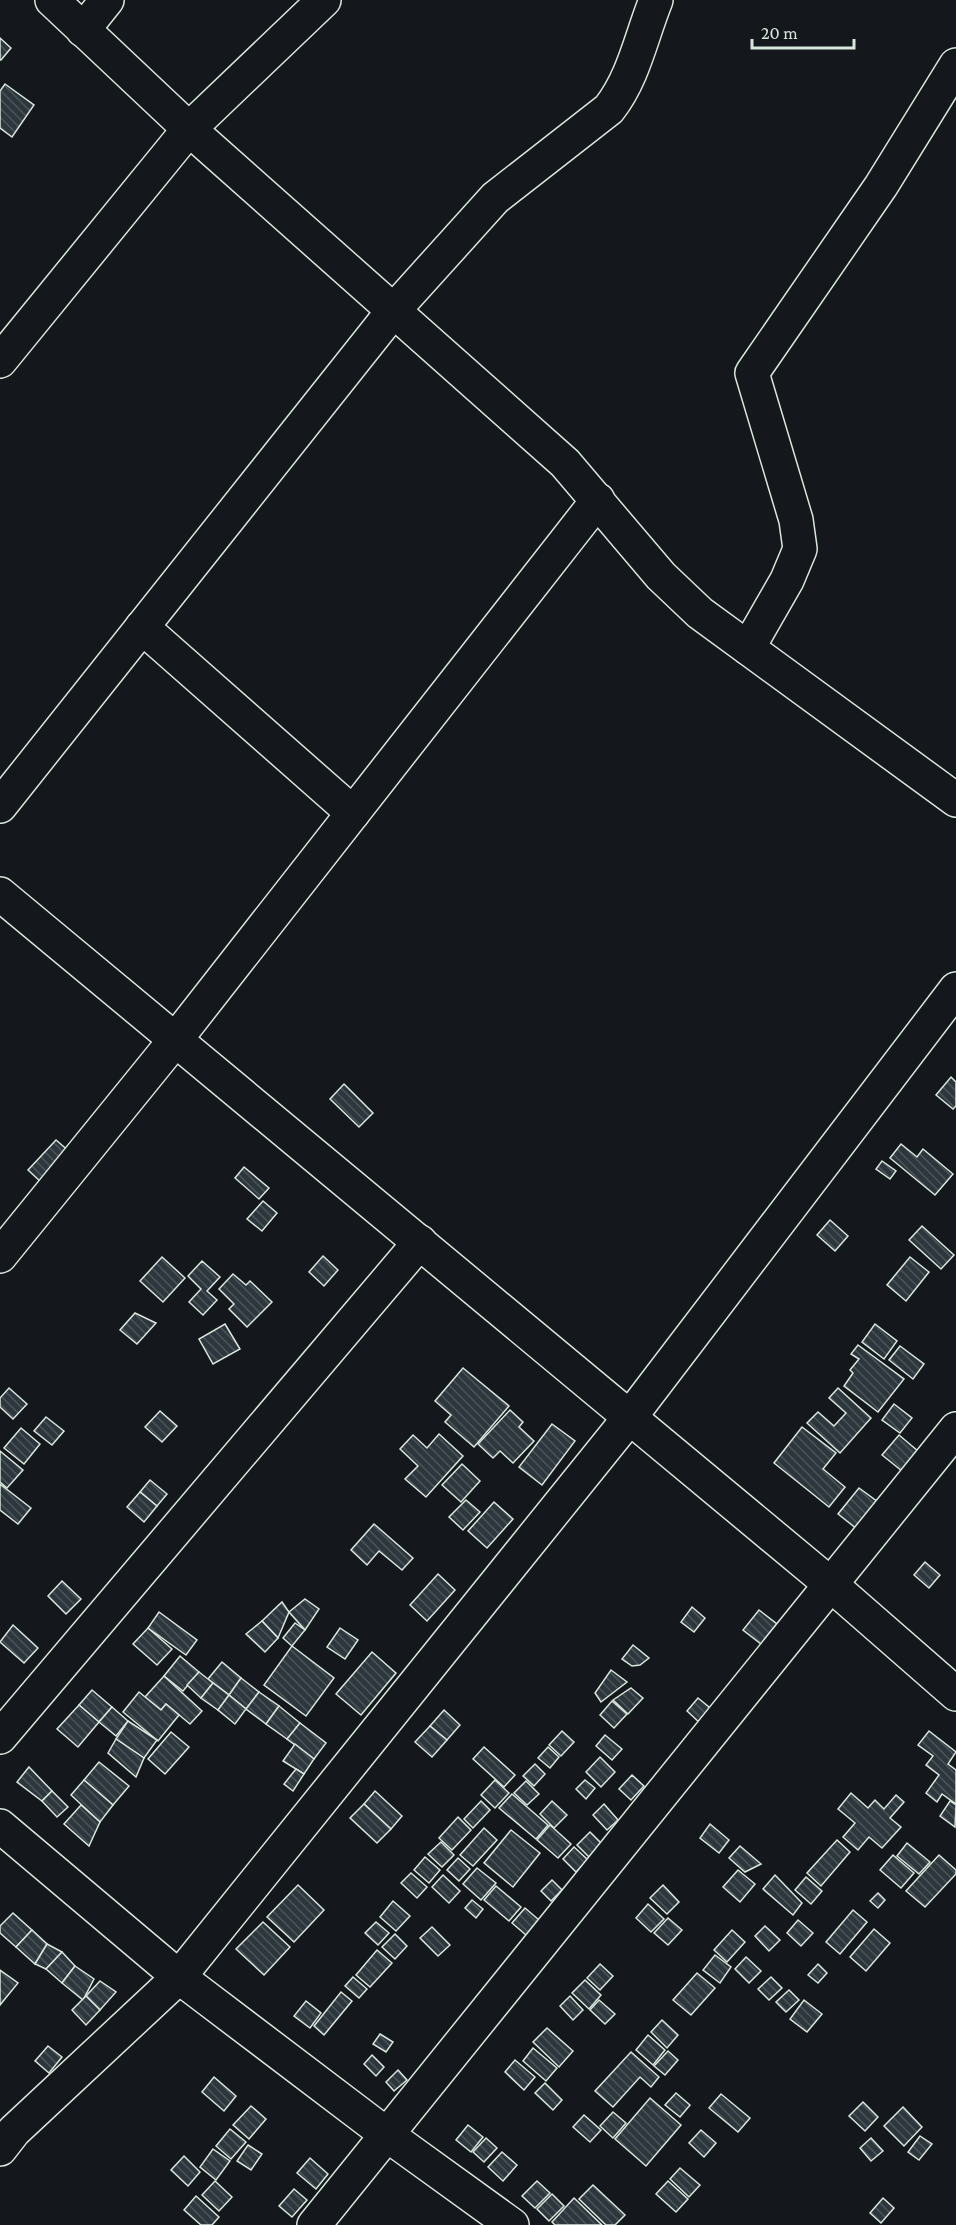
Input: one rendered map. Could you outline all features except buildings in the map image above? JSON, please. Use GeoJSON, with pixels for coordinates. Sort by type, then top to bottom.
{"type":"FeatureCollection","features":[{"type":"Feature","properties":{"kind":"street"},"geometry":{"type":"LineString","coordinates":[[52,0],[189,129],[565,463],[661,576],[700,613],[956,800]]}},
{"type":"Feature","properties":{"kind":"street"},"geometry":{"type":"LineString","coordinates":[[83,30],[107,0]]}},
{"type":"Feature","properties":{"kind":"street"},"geometry":{"type":"LineString","coordinates":[[0,361],[189,129],[324,0]]}},
{"type":"Feature","properties":{"kind":"street"},"geometry":{"type":"LineString","coordinates":[[0,806],[394,310],[495,198],[609,109],[621,93],[629,75],[656,0]]}},
{"type":"Feature","properties":{"kind":"street"},"geometry":{"type":"LineString","coordinates":[[748,648],[787,580],[800,549],[796,520],[752,373],[881,186],[956,65]]}},
{"type":"Feature","properties":{"kind":"street"},"geometry":{"type":"LineString","coordinates":[[0,1256],[176,1039],[598,500]]}},
{"type":"Feature","properties":{"kind":"street"},"geometry":{"type":"LineString","coordinates":[[142,627],[353,813]]}},
{"type":"Feature","properties":{"kind":"street"},"geometry":{"type":"LineString","coordinates":[[0,894],[829,1583],[956,1694]]}},
{"type":"Feature","properties":{"kind":"street"},"geometry":{"type":"LineString","coordinates":[[5,2133],[178,1977],[630,1417],[956,989]]}},
{"type":"Feature","properties":{"kind":"street"},"geometry":{"type":"LineString","coordinates":[[0,1737],[420,1242]]}},
{"type":"Feature","properties":{"kind":"street"},"geometry":{"type":"LineString","coordinates":[[314,2225],[829,1583],[956,1430]]}},
{"type":"Feature","properties":{"kind":"street"},"geometry":{"type":"LineString","coordinates":[[0,1826],[178,1977],[386,2134],[512,2225]]}}]}
